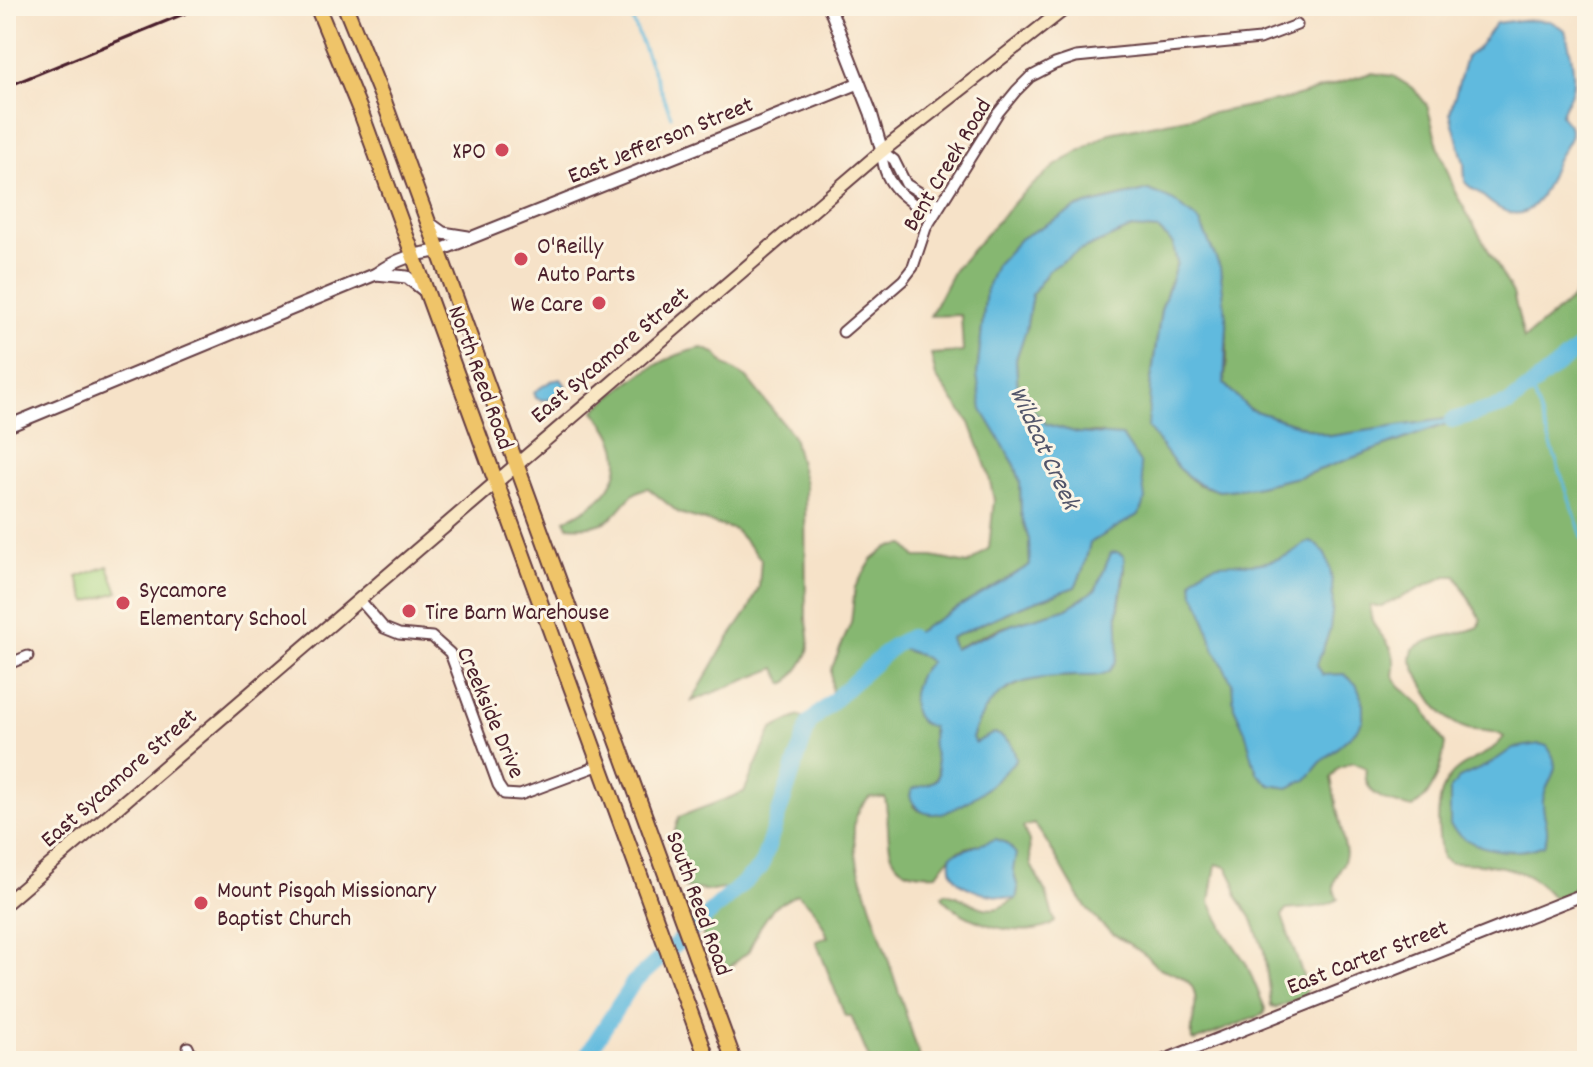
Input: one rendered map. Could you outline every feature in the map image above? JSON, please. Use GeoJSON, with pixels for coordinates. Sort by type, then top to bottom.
{"type":"FeatureCollection","features":[{"type":"Feature","properties":{"kind":"main road","name":"North Reed Road"},"geometry":{"type":"LineString","coordinates":[[317,6],[360,110],[600,765]]}},
{"type":"Feature","properties":{"kind":"main road","name":"North Reed Road"},"geometry":{"type":"LineString","coordinates":[[345,6],[385,104],[624,759]]}},
{"type":"Feature","properties":{"kind":"main road","name":"East Sycamore Street"},"geometry":{"type":"LineString","coordinates":[[6,903],[882,151],[1068,6]]}},
{"type":"Feature","properties":{"kind":"main road","name":"South Reed Road"},"geometry":{"type":"LineString","coordinates":[[624,759],[734,1061]]}},
{"type":"Feature","properties":{"kind":"main road","name":"South Reed Road"},"geometry":{"type":"LineString","coordinates":[[600,765],[708,1061]]}},
{"type":"Feature","properties":{"kind":"street"},"geometry":{"type":"LineString","coordinates":[[829,6],[859,83],[882,151],[884,168],[899,194],[933,217]]}},
{"type":"Feature","properties":{"kind":"street","name":"Bent Creek Road"},"geometry":{"type":"LineString","coordinates":[[843,332],[903,280],[913,267],[926,228],[940,205],[998,113],[1030,77],[1076,57],[1260,39],[1297,25]]}},
{"type":"Feature","properties":{"kind":"street","name":"East Jefferson Street"},"geometry":{"type":"LineString","coordinates":[[6,427],[376,274],[393,262],[413,254],[438,251],[859,83]]}},
{"type":"Feature","properties":{"kind":"street"},"geometry":{"type":"LineString","coordinates":[[882,151],[894,160],[906,184],[940,205]]}},
{"type":"Feature","properties":{"kind":"street"},"geometry":{"type":"LineString","coordinates":[[427,221],[450,236],[477,236]]}},
{"type":"Feature","properties":{"kind":"street"},"geometry":{"type":"LineString","coordinates":[[376,274],[407,277],[427,293]]}},
{"type":"Feature","properties":{"kind":"street","name":"Creekside Drive"},"geometry":{"type":"LineString","coordinates":[[359,599],[384,628],[399,634],[432,637],[450,653],[504,794],[520,795],[600,765]]}},
{"type":"Feature","properties":{"kind":"street"},"geometry":{"type":"LineString","coordinates":[[6,665],[28,656]]}},
{"type":"Feature","properties":{"kind":"street","name":"East Carter Street"},"geometry":{"type":"LineString","coordinates":[[1163,1061],[1587,893]]}},
{"type":"Feature","properties":{"kind":"street"},"geometry":{"type":"LineString","coordinates":[[188,1047],[194,1061]]}},
{"type":"Feature","properties":{"kind":"green space"},"geometry":{"type":"Polygon","coordinates":[[[1371,73],[1393,76],[1414,89],[1427,105],[1456,194],[1513,293],[1524,339],[1572,299],[1587,271],[1587,887],[1553,898],[1532,878],[1520,872],[1480,864],[1451,863],[1442,858],[1438,823],[1444,787],[1458,769],[1504,737],[1468,729],[1448,718],[1426,691],[1411,659],[1413,649],[1420,644],[1479,627],[1481,619],[1456,576],[1446,576],[1383,606],[1370,606],[1374,625],[1393,653],[1393,675],[1399,685],[1423,707],[1445,744],[1436,780],[1427,795],[1413,808],[1388,801],[1373,792],[1368,786],[1366,768],[1353,762],[1338,768],[1331,778],[1346,853],[1334,886],[1338,899],[1320,906],[1286,910],[1282,916],[1307,987],[1304,997],[1276,1008],[1271,1006],[1264,951],[1251,917],[1237,897],[1235,883],[1227,867],[1216,864],[1210,902],[1226,934],[1246,963],[1265,1008],[1264,1014],[1192,1040],[1195,998],[1191,985],[1180,976],[1158,967],[1092,915],[1034,824],[1023,827],[1029,842],[1031,865],[1046,893],[1055,922],[1043,928],[1012,930],[994,927],[962,914],[942,896],[952,894],[991,909],[1016,899],[1018,889],[1007,843],[989,842],[973,846],[955,853],[937,874],[918,874],[896,862],[889,841],[885,798],[870,797],[855,820],[858,866],[921,1061],[870,1061],[851,1016],[845,1016],[816,941],[828,937],[825,930],[812,908],[797,894],[773,908],[748,952],[728,968],[711,959],[703,936],[705,917],[739,886],[712,891],[685,888],[673,853],[673,837],[679,817],[744,792],[772,729],[799,716],[809,722],[832,702],[831,670],[851,623],[855,587],[872,560],[888,547],[905,545],[916,557],[968,564],[989,548],[994,500],[988,472],[970,423],[936,377],[931,354],[963,352],[961,315],[930,316],[954,270],[1020,196],[1055,166],[1109,133],[1291,98],[1371,73]],[[1149,190],[1078,207],[986,290],[977,375],[1020,481],[1021,513],[1029,540],[1030,565],[893,646],[931,662],[933,747],[938,759],[938,771],[934,781],[923,786],[913,806],[925,812],[939,813],[954,808],[983,790],[1016,759],[974,743],[972,738],[983,710],[993,698],[1031,678],[1074,676],[1115,662],[1125,570],[1111,554],[1096,589],[1065,609],[997,629],[953,649],[950,638],[1019,607],[1075,587],[1090,543],[1139,514],[1101,433],[1078,433],[1046,424],[1018,394],[1016,359],[1026,330],[1032,294],[1049,270],[1079,251],[1132,228],[1159,230],[1173,244],[1177,263],[1161,310],[1150,388],[1179,469],[1197,484],[1219,491],[1302,476],[1465,417],[1331,436],[1249,409],[1224,384],[1227,325],[1149,190]]]}},
{"type":"Feature","properties":{"kind":"green space"},"geometry":{"type":"Polygon","coordinates":[[[702,348],[715,353],[725,365],[747,378],[793,436],[805,485],[809,646],[805,660],[788,682],[783,684],[776,668],[692,701],[748,611],[759,587],[761,559],[735,530],[679,513],[648,488],[635,493],[613,517],[603,523],[568,526],[565,520],[598,499],[616,474],[618,460],[615,444],[594,411],[644,372],[672,357],[702,348]]]}},
{"type":"Feature","properties":{"kind":"green space"},"geometry":{"type":"Polygon","coordinates":[[[108,566],[118,592],[87,602],[77,577],[108,566]]]}},
{"type":"Feature","properties":{"kind":"water"},"geometry":{"type":"Polygon","coordinates":[[[1550,21],[1565,30],[1572,60],[1573,83],[1561,115],[1569,125],[1571,135],[1538,200],[1521,213],[1511,213],[1499,208],[1465,182],[1464,163],[1450,113],[1466,57],[1477,49],[1496,23],[1550,21]]]}},
{"type":"Feature","properties":{"kind":"water"},"geometry":{"type":"Polygon","coordinates":[[[1149,190],[1174,201],[1200,222],[1220,267],[1227,325],[1224,384],[1249,409],[1331,436],[1471,415],[1302,476],[1219,491],[1197,483],[1179,469],[1148,428],[1161,310],[1177,263],[1173,244],[1159,230],[1132,228],[1079,251],[1049,270],[1032,294],[1026,330],[1016,359],[1018,394],[1046,424],[1078,433],[1122,436],[1140,463],[1145,499],[1139,514],[1090,543],[1075,587],[1019,607],[950,638],[954,649],[1013,624],[1065,609],[1096,589],[1111,553],[1117,552],[1124,556],[1124,563],[1116,659],[1114,666],[1102,674],[1042,678],[1012,686],[1000,694],[980,719],[972,738],[975,743],[994,733],[999,735],[1009,742],[1016,759],[980,793],[947,812],[932,814],[919,809],[910,796],[912,789],[931,783],[938,776],[932,727],[922,723],[913,707],[918,677],[930,662],[920,655],[893,646],[1030,565],[1029,540],[1021,513],[1020,481],[1015,465],[982,410],[977,375],[986,290],[996,265],[1021,238],[1078,207],[1149,190]]]}},
{"type":"Feature","properties":{"kind":"water"},"geometry":{"type":"Polygon","coordinates":[[[561,379],[566,386],[557,396],[545,400],[536,398],[534,392],[551,381],[561,379]]]}},
{"type":"Feature","properties":{"kind":"water"},"geometry":{"type":"Polygon","coordinates":[[[1310,542],[1325,555],[1333,593],[1330,628],[1317,665],[1323,675],[1344,674],[1356,684],[1363,701],[1363,720],[1355,732],[1306,780],[1288,788],[1270,785],[1258,774],[1234,707],[1232,683],[1213,646],[1201,606],[1193,592],[1192,581],[1211,566],[1269,561],[1288,555],[1310,542]]]}},
{"type":"Feature","properties":{"kind":"water"},"geometry":{"type":"Polygon","coordinates":[[[1540,744],[1547,746],[1555,763],[1543,801],[1547,828],[1544,845],[1507,851],[1480,846],[1458,834],[1450,825],[1450,789],[1459,778],[1490,764],[1513,748],[1540,744]]]}},
{"type":"Feature","properties":{"kind":"water"},"geometry":{"type":"Polygon","coordinates":[[[996,839],[1007,843],[1016,854],[1013,869],[1018,889],[1016,899],[970,889],[952,872],[952,854],[996,839]]]}},
{"type":"Feature","properties":{"kind":"waterway"},"geometry":{"type":"LineString","coordinates":[[627,6],[671,116]]}},
{"type":"Feature","properties":{"kind":"waterway","name":"Wildcat Creek"},"geometry":{"type":"LineString","coordinates":[[1452,420],[1509,404],[1587,342]]}},
{"type":"Feature","properties":{"kind":"waterway"},"geometry":{"type":"LineString","coordinates":[[1531,386],[1587,551]]}},
{"type":"Feature","properties":{"kind":"waterway","name":"Wildcat Creek"},"geometry":{"type":"LineString","coordinates":[[583,1061],[633,983],[761,867],[809,723],[893,646],[910,637]]}},
{"type":"Feature","properties":{"kind":"railway"},"geometry":{"type":"LineString","coordinates":[[6,87],[203,6]]}},
{"type":"Feature","properties":{"kind":"place","name":"XPO"},"geometry":{"type":"Point","coordinates":[502,150]}},
{"type":"Feature","properties":{"kind":"place","name":"O'Reilly Auto Parts"},"geometry":{"type":"Point","coordinates":[521,259]}},
{"type":"Feature","properties":{"kind":"place","name":"We Care"},"geometry":{"type":"Point","coordinates":[599,303]}},
{"type":"Feature","properties":{"kind":"place","name":"Sycamore Elementary School"},"geometry":{"type":"Point","coordinates":[123,603]}},
{"type":"Feature","properties":{"kind":"place","name":"Tire Barn Warehouse"},"geometry":{"type":"Point","coordinates":[409,611]}},
{"type":"Feature","properties":{"kind":"place","name":"Mount Pisgah Missionary Baptist Church"},"geometry":{"type":"Point","coordinates":[201,903]}}]}
